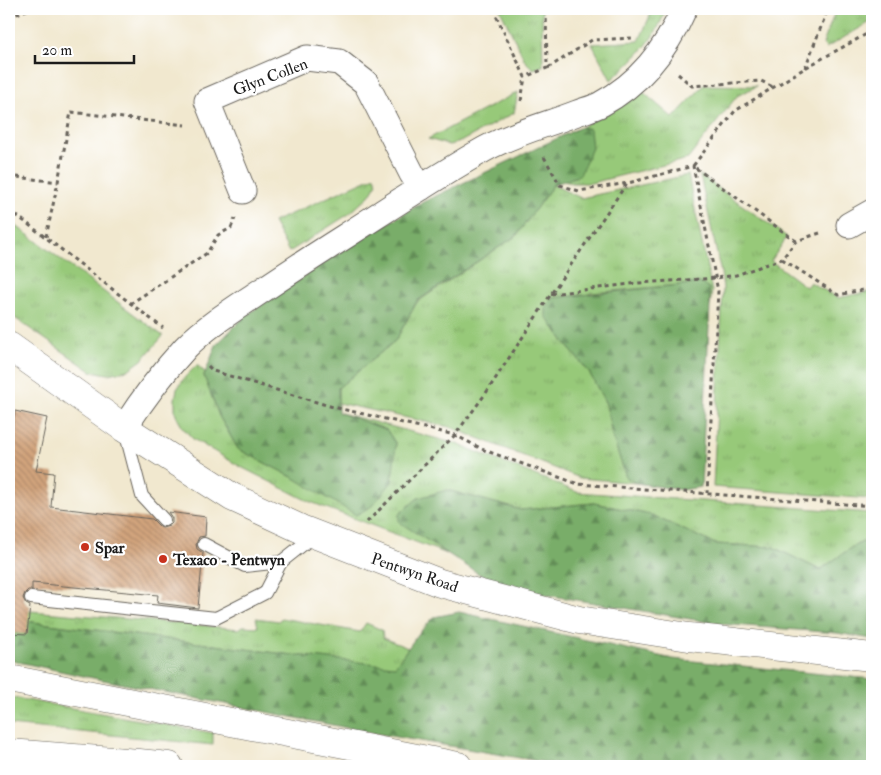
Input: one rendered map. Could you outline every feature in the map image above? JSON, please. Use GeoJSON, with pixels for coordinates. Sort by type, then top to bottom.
{"type":"FeatureCollection","features":[{"type":"Feature","properties":{"kind":"main road","name":"Pentwyn Road"},"geometry":{"type":"LineString","coordinates":[[9,346],[124,428],[232,497],[315,535],[440,583],[579,620],[690,637],[872,658]]}},
{"type":"Feature","properties":{"kind":"main road"},"geometry":{"type":"LineString","coordinates":[[9,679],[458,766]]}},
{"type":"Feature","properties":{"kind":"main road"},"geometry":{"type":"LineString","coordinates":[[9,753],[169,766]]}},
{"type":"Feature","properties":{"kind":"street"},"geometry":{"type":"LineString","coordinates":[[124,428],[163,374],[187,347],[238,306],[485,149],[528,130],[600,104],[619,93],[642,74],[656,58],[677,25],[684,9]]}},
{"type":"Feature","properties":{"kind":"street","name":"Glyn Collen"},"geometry":{"type":"LineString","coordinates":[[243,191],[207,101],[307,58],[339,62],[366,83],[421,188]]}},
{"type":"Feature","properties":{"kind":"street"},"geometry":{"type":"LineString","coordinates":[[849,225],[872,212]]}},
{"type":"Feature","properties":{"kind":"lane"},"geometry":{"type":"LineString","coordinates":[[124,428],[142,496],[164,520]]}},
{"type":"Feature","properties":{"kind":"lane"},"geometry":{"type":"LineString","coordinates":[[31,598],[216,618],[265,593],[280,562],[315,535]]}},
{"type":"Feature","properties":{"kind":"lane"},"geometry":{"type":"LineString","coordinates":[[204,544],[244,566],[280,562]]}},
{"type":"Feature","properties":{"kind":"path"},"geometry":{"type":"LineString","coordinates":[[9,17],[28,9]]}},
{"type":"Feature","properties":{"kind":"path"},"geometry":{"type":"LineString","coordinates":[[493,9],[525,77],[547,68],[592,40],[636,38]]}},
{"type":"Feature","properties":{"kind":"path"},"geometry":{"type":"LineString","coordinates":[[546,9],[547,68]]}},
{"type":"Feature","properties":{"kind":"path"},"geometry":{"type":"LineString","coordinates":[[805,68],[828,9]]}},
{"type":"Feature","properties":{"kind":"path"},"geometry":{"type":"LineString","coordinates":[[528,130],[560,185],[579,191],[628,183],[693,166],[735,111],[805,68],[872,31]]}},
{"type":"Feature","properties":{"kind":"path"},"geometry":{"type":"LineString","coordinates":[[656,58],[692,86],[760,81],[774,87]]}},
{"type":"Feature","properties":{"kind":"path"},"geometry":{"type":"LineString","coordinates":[[46,237],[71,112],[218,129]]}},
{"type":"Feature","properties":{"kind":"path"},"geometry":{"type":"LineString","coordinates":[[551,294],[639,283],[736,275],[782,259],[796,241],[693,166]]}},
{"type":"Feature","properties":{"kind":"path"},"geometry":{"type":"LineString","coordinates":[[693,166],[718,291],[707,493]]}},
{"type":"Feature","properties":{"kind":"path"},"geometry":{"type":"LineString","coordinates":[[9,176],[58,182]]}},
{"type":"Feature","properties":{"kind":"path"},"geometry":{"type":"LineString","coordinates":[[361,528],[456,435],[628,183]]}},
{"type":"Feature","properties":{"kind":"path"},"geometry":{"type":"LineString","coordinates":[[10,212],[46,237],[187,347]]}},
{"type":"Feature","properties":{"kind":"path"},"geometry":{"type":"LineString","coordinates":[[130,304],[207,253],[218,235],[231,228]]}},
{"type":"Feature","properties":{"kind":"path"},"geometry":{"type":"LineString","coordinates":[[782,259],[838,295],[872,288]]}},
{"type":"Feature","properties":{"kind":"path"},"geometry":{"type":"LineString","coordinates":[[213,371],[333,407],[456,435],[484,450],[578,484],[872,506]]}},
{"type":"Feature","properties":{"kind":"green space"},"geometry":{"type":"Polygon","coordinates":[[[500,9],[542,9],[543,66],[533,69],[525,61],[500,9]]]}},
{"type":"Feature","properties":{"kind":"green space"},"geometry":{"type":"Polygon","coordinates":[[[653,9],[666,9],[662,20],[644,48],[611,80],[592,44],[639,41],[653,9]]]}},
{"type":"Feature","properties":{"kind":"green space"},"geometry":{"type":"Polygon","coordinates":[[[836,9],[872,9],[872,21],[826,48],[823,44],[836,9]]]}},
{"type":"Feature","properties":{"kind":"green space"},"geometry":{"type":"Polygon","coordinates":[[[704,85],[757,86],[737,96],[688,159],[591,183],[563,181],[580,175],[590,129],[581,127],[629,102],[643,92],[673,118],[704,85]]]}},
{"type":"Feature","properties":{"kind":"green space"},"geometry":{"type":"Polygon","coordinates":[[[518,92],[514,113],[460,142],[449,145],[428,139],[518,92]]]}},
{"type":"Feature","properties":{"kind":"green space"},"geometry":{"type":"Polygon","coordinates":[[[581,127],[590,129],[592,148],[580,175],[553,185],[516,236],[417,301],[396,340],[338,388],[338,412],[387,430],[396,444],[392,482],[372,506],[356,515],[294,478],[238,449],[219,416],[204,376],[216,345],[245,316],[343,250],[423,202],[581,127]]]}},
{"type":"Feature","properties":{"kind":"green space"},"geometry":{"type":"Polygon","coordinates":[[[688,175],[712,291],[710,306],[709,288],[700,283],[591,293],[546,316],[567,346],[589,372],[606,404],[612,435],[626,476],[636,483],[580,478],[450,427],[338,403],[338,388],[396,340],[417,302],[516,236],[553,185],[581,198],[688,175]]]}},
{"type":"Feature","properties":{"kind":"green space"},"geometry":{"type":"Polygon","coordinates":[[[700,175],[787,237],[771,261],[806,287],[810,282],[838,298],[872,291],[872,499],[713,487],[723,288],[700,175]]]}},
{"type":"Feature","properties":{"kind":"green space"},"geometry":{"type":"Polygon","coordinates":[[[375,176],[377,183],[369,196],[349,214],[289,252],[273,222],[375,176]]]}},
{"type":"Feature","properties":{"kind":"green space"},"geometry":{"type":"Polygon","coordinates":[[[10,222],[163,336],[142,360],[128,370],[108,374],[91,371],[9,314],[10,222]]]}},
{"type":"Feature","properties":{"kind":"green space"},"geometry":{"type":"Polygon","coordinates":[[[700,283],[709,288],[710,306],[701,487],[682,490],[636,483],[626,477],[612,435],[606,404],[589,372],[567,346],[546,316],[546,308],[552,298],[700,283]]]}},
{"type":"Feature","properties":{"kind":"green space"},"geometry":{"type":"Polygon","coordinates":[[[197,365],[205,372],[204,376],[219,416],[238,449],[294,478],[387,430],[337,412],[457,444],[577,492],[872,513],[872,538],[852,547],[820,570],[773,547],[715,544],[651,515],[594,503],[521,510],[447,490],[433,545],[447,554],[308,501],[241,467],[193,439],[182,427],[175,412],[175,399],[177,389],[185,377],[197,365]]]}},
{"type":"Feature","properties":{"kind":"green space"},"geometry":{"type":"Polygon","coordinates":[[[447,490],[521,510],[594,503],[651,515],[715,544],[773,547],[820,570],[852,547],[872,538],[872,639],[837,633],[720,624],[499,587],[399,522],[399,514],[418,498],[447,490]]]}},
{"type":"Feature","properties":{"kind":"green space"},"geometry":{"type":"Polygon","coordinates":[[[9,608],[239,629],[243,626],[258,627],[256,618],[279,621],[281,618],[360,632],[366,623],[382,630],[383,638],[408,648],[395,667],[9,619],[9,608]]]}},
{"type":"Feature","properties":{"kind":"green space"},"geometry":{"type":"Polygon","coordinates":[[[459,612],[673,659],[872,679],[872,766],[567,766],[373,733],[9,660],[9,619],[395,666],[419,633],[434,617],[459,612]]]}},
{"type":"Feature","properties":{"kind":"green space"},"geometry":{"type":"Polygon","coordinates":[[[9,697],[213,733],[213,745],[9,725],[9,697]]]}},
{"type":"Feature","properties":{"kind":"building"},"geometry":{"type":"Polygon","coordinates":[[[15,411],[47,418],[36,471],[54,473],[51,507],[152,519],[162,528],[172,523],[172,518],[168,512],[206,517],[205,536],[199,537],[196,544],[197,549],[203,553],[198,608],[157,603],[158,595],[32,583],[32,590],[28,590],[23,598],[26,604],[30,606],[27,634],[9,633],[9,445],[15,411]]]}},
{"type":"Feature","properties":{"kind":"place","name":"Spar"},"geometry":{"type":"Point","coordinates":[85,547]}},
{"type":"Feature","properties":{"kind":"place","name":"Texaco - Pentwyn"},"geometry":{"type":"Point","coordinates":[163,559]}}]}
